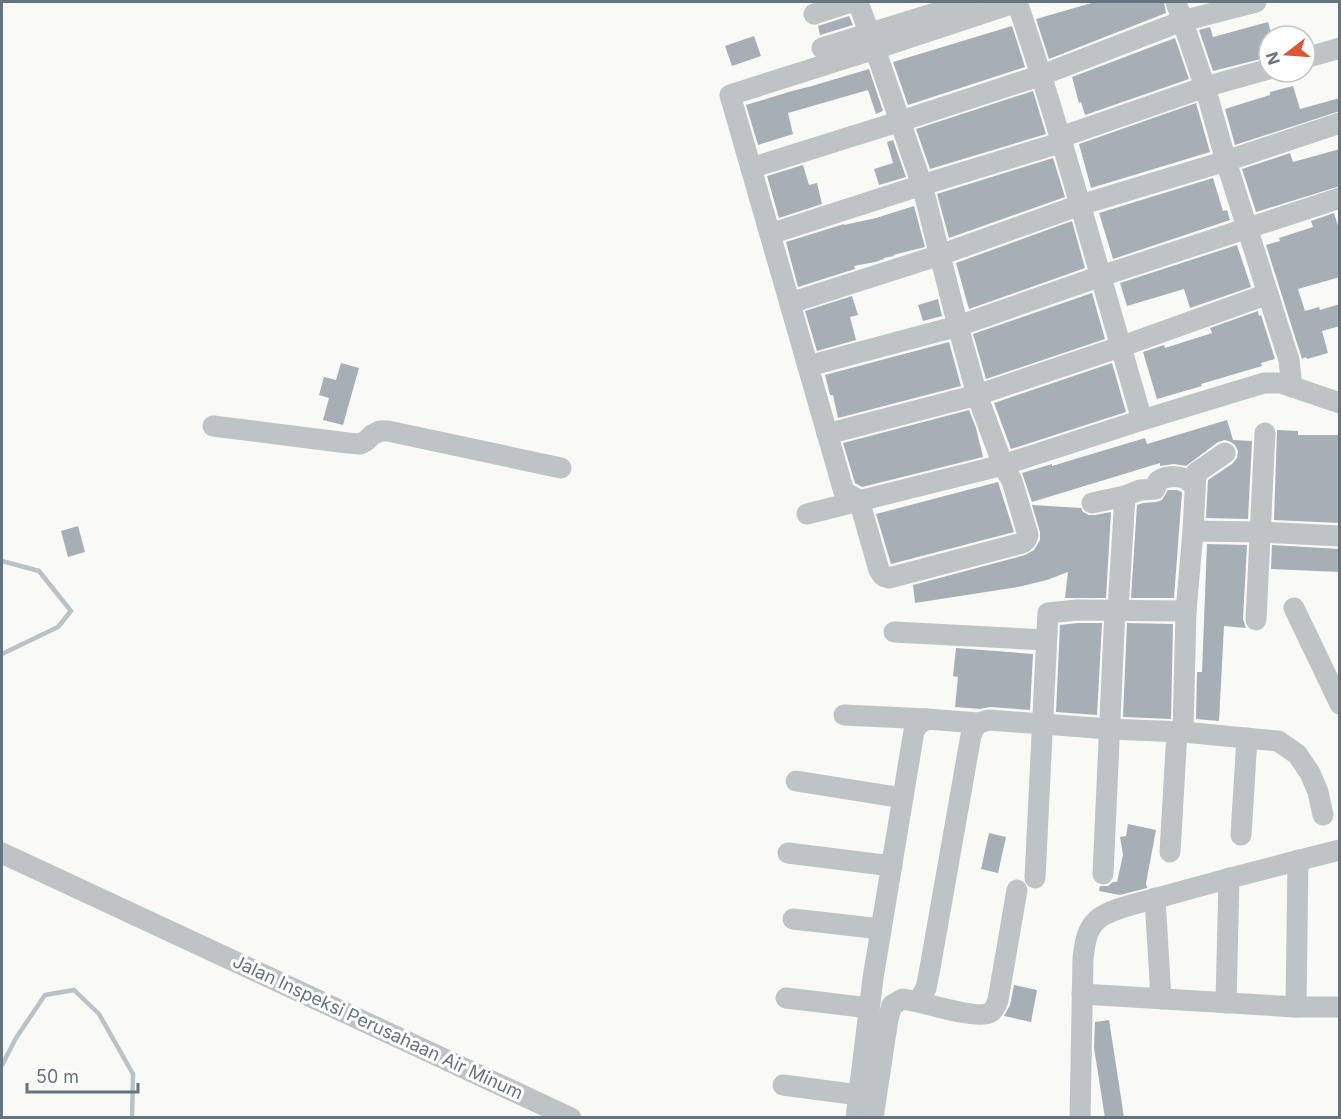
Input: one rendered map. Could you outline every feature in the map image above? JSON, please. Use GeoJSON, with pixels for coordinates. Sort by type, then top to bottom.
{"type":"FeatureCollection","features":[{"type":"Feature","properties":{"kind":"street"},"geometry":{"type":"LineString","coordinates":[[814,14],[851,2]]}},
{"type":"Feature","properties":{"kind":"street"},"geometry":{"type":"LineString","coordinates":[[858,2],[872,41],[901,122],[922,185],[977,395],[1003,465],[1012,481],[1028,535],[1022,543],[889,578],[883,576],[879,570],[859,500],[844,492],[730,95],[872,41],[971,2]]}},
{"type":"Feature","properties":{"kind":"street"},"geometry":{"type":"LineString","coordinates":[[822,48],[872,41],[1017,2],[1062,140],[1142,420]]}},
{"type":"Feature","properties":{"kind":"street"},"geometry":{"type":"LineString","coordinates":[[751,168],[901,122],[1042,75],[1179,11],[1256,2]]}},
{"type":"Feature","properties":{"kind":"street"},"geometry":{"type":"LineString","coordinates":[[1179,11],[1205,87],[1289,360],[1292,387]]}},
{"type":"Feature","properties":{"kind":"street"},"geometry":{"type":"LineString","coordinates":[[1317,55],[1340,48]]}},
{"type":"Feature","properties":{"kind":"street"},"geometry":{"type":"LineString","coordinates":[[770,234],[1062,140],[1205,87],[1257,72]]}},
{"type":"Feature","properties":{"kind":"street"},"geometry":{"type":"LineString","coordinates":[[790,303],[940,255],[1080,205],[1226,161],[1340,123]]}},
{"type":"Feature","properties":{"kind":"street"},"geometry":{"type":"LineString","coordinates":[[808,366],[958,326],[1101,276],[1340,198]]}},
{"type":"Feature","properties":{"kind":"street"},"geometry":{"type":"LineString","coordinates":[[827,434],[977,395],[1268,294]]}},
{"type":"Feature","properties":{"kind":"street"},"geometry":{"type":"LineString","coordinates":[[807,514],[1003,465],[1263,383],[1281,383],[1340,404]]}},
{"type":"Feature","properties":{"kind":"street"},"geometry":{"type":"LineString","coordinates":[[213,426],[360,444],[380,431],[388,431],[561,468]]}},
{"type":"Feature","properties":{"kind":"street"},"geometry":{"type":"LineString","coordinates":[[1256,620],[1265,433]]}},
{"type":"Feature","properties":{"kind":"street"},"geometry":{"type":"LineString","coordinates":[[1092,503],[1125,496],[1140,490],[1155,489],[1158,481],[1164,477],[1187,479],[1190,482],[1196,473],[1225,453]]}},
{"type":"Feature","properties":{"kind":"street"},"geometry":{"type":"LineString","coordinates":[[1170,852],[1196,473]]}},
{"type":"Feature","properties":{"kind":"street"},"geometry":{"type":"LineString","coordinates":[[1103,874],[1109,729],[1125,496]]}},
{"type":"Feature","properties":{"kind":"street"},"geometry":{"type":"LineString","coordinates":[[1193,531],[1340,536]]}},
{"type":"Feature","properties":{"kind":"street"},"geometry":{"type":"LineString","coordinates":[[1294,608],[1340,704]]}},
{"type":"Feature","properties":{"kind":"street"},"geometry":{"type":"LineString","coordinates":[[1035,878],[1048,613],[1067,610],[1116,609],[1186,611]]}},
{"type":"Feature","properties":{"kind":"street"},"geometry":{"type":"LineString","coordinates":[[894,632],[1046,640]]}},
{"type":"Feature","properties":{"kind":"street"},"geometry":{"type":"LineString","coordinates":[[844,715],[978,723],[989,720],[1180,732],[1278,741],[1297,754],[1310,773],[1318,792],[1323,815]]}},
{"type":"Feature","properties":{"kind":"street"},"geometry":{"type":"LineString","coordinates":[[856,1118],[869,1008],[914,731],[927,719]]}},
{"type":"Feature","properties":{"kind":"street"},"geometry":{"type":"LineString","coordinates":[[918,1002],[926,988],[971,735],[978,723]]}},
{"type":"Feature","properties":{"kind":"street"},"geometry":{"type":"LineString","coordinates":[[1241,835],[1248,738]]}},
{"type":"Feature","properties":{"kind":"street"},"geometry":{"type":"LineString","coordinates":[[796,781],[903,798]]}},
{"type":"Feature","properties":{"kind":"street"},"geometry":{"type":"LineString","coordinates":[[1080,1118],[1083,958],[1086,936],[1096,920],[1110,912],[1155,898],[1340,850]]}},
{"type":"Feature","properties":{"kind":"street","name":"Jalan Inspeksi Perusahaan Air Minum"},"geometry":{"type":"LineString","coordinates":[[2,853],[571,1118]]}},
{"type":"Feature","properties":{"kind":"street"},"geometry":{"type":"LineString","coordinates":[[788,853],[891,866]]}},
{"type":"Feature","properties":{"kind":"street"},"geometry":{"type":"LineString","coordinates":[[1296,1007],[1298,860]]}},
{"type":"Feature","properties":{"kind":"street"},"geometry":{"type":"LineString","coordinates":[[1226,1003],[1229,878]]}},
{"type":"Feature","properties":{"kind":"street"},"geometry":{"type":"LineString","coordinates":[[873,1118],[892,1005],[903,999],[978,1015],[990,1013],[995,1008],[1017,890]]}},
{"type":"Feature","properties":{"kind":"street"},"geometry":{"type":"LineString","coordinates":[[1155,898],[1161,999]]}},
{"type":"Feature","properties":{"kind":"street"},"geometry":{"type":"LineString","coordinates":[[793,919],[881,929]]}},
{"type":"Feature","properties":{"kind":"street"},"geometry":{"type":"LineString","coordinates":[[1082,994],[1296,1007],[1340,1007]]}},
{"type":"Feature","properties":{"kind":"street"},"geometry":{"type":"LineString","coordinates":[[786,998],[869,1008]]}},
{"type":"Feature","properties":{"kind":"street"},"geometry":{"type":"LineString","coordinates":[[783,1085],[859,1095]]}},
{"type":"Feature","properties":{"kind":"building"},"geometry":{"type":"Polygon","coordinates":[[[1095,2],[1164,2],[1166,13],[1049,59],[1036,19],[1095,2]]]}},
{"type":"Feature","properties":{"kind":"building"},"geometry":{"type":"Polygon","coordinates":[[[849,16],[853,25],[820,35],[818,26],[849,16]]]}},
{"type":"Feature","properties":{"kind":"building"},"geometry":{"type":"Polygon","coordinates":[[[1257,25],[1257,60],[1213,71],[1199,30],[1210,27],[1213,37],[1257,25]]]}},
{"type":"Feature","properties":{"kind":"building"},"geometry":{"type":"Polygon","coordinates":[[[1012,26],[1025,67],[908,105],[893,62],[1012,26]]]}},
{"type":"Feature","properties":{"kind":"building"},"geometry":{"type":"Polygon","coordinates":[[[754,36],[761,56],[732,66],[725,46],[754,36]]]}},
{"type":"Feature","properties":{"kind":"building"},"geometry":{"type":"Polygon","coordinates":[[[1175,38],[1189,79],[1085,115],[1072,77],[1175,38]]]}},
{"type":"Feature","properties":{"kind":"building"},"geometry":{"type":"Polygon","coordinates":[[[869,69],[883,111],[876,114],[868,90],[788,113],[793,134],[758,145],[746,105],[869,69]]]}},
{"type":"Feature","properties":{"kind":"building"},"geometry":{"type":"Polygon","coordinates":[[[1293,86],[1300,109],[1340,98],[1340,111],[1235,145],[1225,109],[1293,86]]]}},
{"type":"Feature","properties":{"kind":"building"},"geometry":{"type":"Polygon","coordinates":[[[1033,91],[1046,134],[930,169],[916,129],[1033,91]]]}},
{"type":"Feature","properties":{"kind":"building"},"geometry":{"type":"Polygon","coordinates":[[[1196,103],[1210,152],[1091,188],[1079,144],[1196,103]]]}},
{"type":"Feature","properties":{"kind":"building"},"geometry":{"type":"Polygon","coordinates":[[[893,140],[906,177],[879,185],[874,169],[893,163],[887,142],[893,140]]]}},
{"type":"Feature","properties":{"kind":"building"},"geometry":{"type":"Polygon","coordinates":[[[1340,149],[1340,186],[1256,212],[1242,169],[1290,153],[1293,162],[1340,149]]]}},
{"type":"Feature","properties":{"kind":"building"},"geometry":{"type":"Polygon","coordinates":[[[1053,158],[1065,197],[949,238],[937,194],[1053,158]]]}},
{"type":"Feature","properties":{"kind":"building"},"geometry":{"type":"Polygon","coordinates":[[[803,165],[809,185],[817,183],[822,204],[779,218],[767,176],[803,165]]]}},
{"type":"Feature","properties":{"kind":"building"},"geometry":{"type":"Polygon","coordinates":[[[1213,178],[1223,211],[1227,210],[1230,220],[1113,259],[1099,213],[1213,178]]]}},
{"type":"Feature","properties":{"kind":"building"},"geometry":{"type":"Polygon","coordinates":[[[914,206],[925,247],[854,266],[855,269],[798,287],[786,242],[914,206]]]}},
{"type":"Feature","properties":{"kind":"building"},"geometry":{"type":"Polygon","coordinates":[[[1334,213],[1340,232],[1340,277],[1298,289],[1305,311],[1319,307],[1320,310],[1340,304],[1340,326],[1322,331],[1328,353],[1302,359],[1266,245],[1280,241],[1279,238],[1313,227],[1311,221],[1334,213]]]}},
{"type":"Feature","properties":{"kind":"building"},"geometry":{"type":"Polygon","coordinates":[[[1072,221],[1085,268],[969,309],[956,263],[1072,221]]]}},
{"type":"Feature","properties":{"kind":"building"},"geometry":{"type":"Polygon","coordinates":[[[1237,245],[1251,287],[1190,308],[1184,289],[1127,306],[1120,283],[1237,245]]]}},
{"type":"Feature","properties":{"kind":"building"},"geometry":{"type":"Polygon","coordinates":[[[1092,293],[1105,339],[986,379],[973,334],[1092,293]]]}},
{"type":"Feature","properties":{"kind":"building"},"geometry":{"type":"Polygon","coordinates":[[[852,296],[858,315],[850,317],[856,340],[817,351],[805,311],[852,296]]]}},
{"type":"Feature","properties":{"kind":"building"},"geometry":{"type":"Polygon","coordinates":[[[938,299],[942,316],[923,321],[918,305],[938,299]]]}},
{"type":"Feature","properties":{"kind":"building"},"geometry":{"type":"Polygon","coordinates":[[[1258,311],[1275,359],[1261,363],[1262,366],[1157,399],[1143,352],[1164,345],[1165,348],[1212,333],[1210,328],[1258,311]]]}},
{"type":"Feature","properties":{"kind":"building"},"geometry":{"type":"Polygon","coordinates":[[[949,342],[961,386],[838,418],[833,395],[830,395],[825,375],[949,342]]]}},
{"type":"Feature","properties":{"kind":"building"},"geometry":{"type":"Polygon","coordinates":[[[341,363],[359,368],[343,425],[323,420],[329,398],[319,395],[324,377],[336,380],[341,363]]]}},
{"type":"Feature","properties":{"kind":"building"},"geometry":{"type":"Polygon","coordinates":[[[1112,363],[1126,412],[1011,449],[994,403],[1112,363]]]}},
{"type":"Feature","properties":{"kind":"building"},"geometry":{"type":"Polygon","coordinates":[[[969,410],[983,457],[862,487],[855,483],[843,443],[969,410]]]}},
{"type":"Feature","properties":{"kind":"building"},"geometry":{"type":"Polygon","coordinates":[[[1227,420],[1233,440],[1252,441],[1248,519],[1206,518],[1208,480],[1237,458],[1238,451],[1235,445],[1225,440],[1218,442],[1186,466],[1174,464],[1160,466],[1160,463],[1032,502],[1022,473],[1145,438],[1147,444],[1227,420]]]}},
{"type":"Feature","properties":{"kind":"building"},"geometry":{"type":"Polygon","coordinates":[[[1277,430],[1298,431],[1298,435],[1340,435],[1340,523],[1274,520],[1277,430]]]}},
{"type":"Feature","properties":{"kind":"building"},"geometry":{"type":"Polygon","coordinates":[[[998,482],[1014,532],[891,564],[876,514],[998,482]]]}},
{"type":"Feature","properties":{"kind":"building"},"geometry":{"type":"Polygon","coordinates":[[[1168,490],[1182,492],[1174,598],[1131,598],[1137,505],[1162,500],[1168,490]]]}},
{"type":"Feature","properties":{"kind":"building"},"geometry":{"type":"Polygon","coordinates":[[[1032,505],[1081,508],[1089,515],[1111,512],[1106,598],[1065,598],[1068,572],[1018,587],[915,603],[913,585],[1025,555],[1034,550],[1040,540],[1040,532],[1032,505]]]}},
{"type":"Feature","properties":{"kind":"building"},"geometry":{"type":"Polygon","coordinates":[[[78,526],[85,552],[68,557],[61,531],[78,526]]]}},
{"type":"Feature","properties":{"kind":"building"},"geometry":{"type":"Polygon","coordinates":[[[1207,544],[1247,545],[1243,619],[1246,628],[1224,626],[1219,721],[1196,719],[1197,672],[1202,672],[1207,544]]]}},
{"type":"Feature","properties":{"kind":"building"},"geometry":{"type":"Polygon","coordinates":[[[1272,545],[1340,549],[1340,572],[1271,569],[1272,545]]]}},
{"type":"Feature","properties":{"kind":"building"},"geometry":{"type":"Polygon","coordinates":[[[1102,623],[1097,715],[1056,712],[1060,625],[1102,623]]]}},
{"type":"Feature","properties":{"kind":"building"},"geometry":{"type":"Polygon","coordinates":[[[1127,623],[1173,624],[1171,719],[1123,717],[1127,623]]]}},
{"type":"Feature","properties":{"kind":"building"},"geometry":{"type":"Polygon","coordinates":[[[956,648],[1033,654],[1030,710],[955,707],[958,677],[953,676],[956,648]]]}},
{"type":"Feature","properties":{"kind":"building"},"geometry":{"type":"Polygon","coordinates":[[[1128,824],[1156,830],[1147,888],[1120,895],[1099,891],[1100,886],[1108,886],[1117,882],[1123,855],[1120,837],[1126,836],[1128,824]]]}},
{"type":"Feature","properties":{"kind":"building"},"geometry":{"type":"Polygon","coordinates":[[[989,833],[1006,837],[998,873],[981,869],[989,833]]]}},
{"type":"Feature","properties":{"kind":"building"},"geometry":{"type":"Polygon","coordinates":[[[1014,985],[1037,990],[1031,1022],[1004,1016],[1010,1005],[1014,985]]]}},
{"type":"Feature","properties":{"kind":"building"},"geometry":{"type":"Polygon","coordinates":[[[1109,1020],[1124,1118],[1105,1118],[1094,1048],[1095,1022],[1109,1020]]]}},
{"type":"Feature","properties":{"kind":"waterway"},"geometry":{"type":"LineString","coordinates":[[2,561],[39,571],[71,611],[58,627],[2,654]]}},
{"type":"Feature","properties":{"kind":"waterway"},"geometry":{"type":"LineString","coordinates":[[2,1065],[16,1038],[45,995],[74,990],[99,1014],[133,1074],[132,1118]]}}]}
